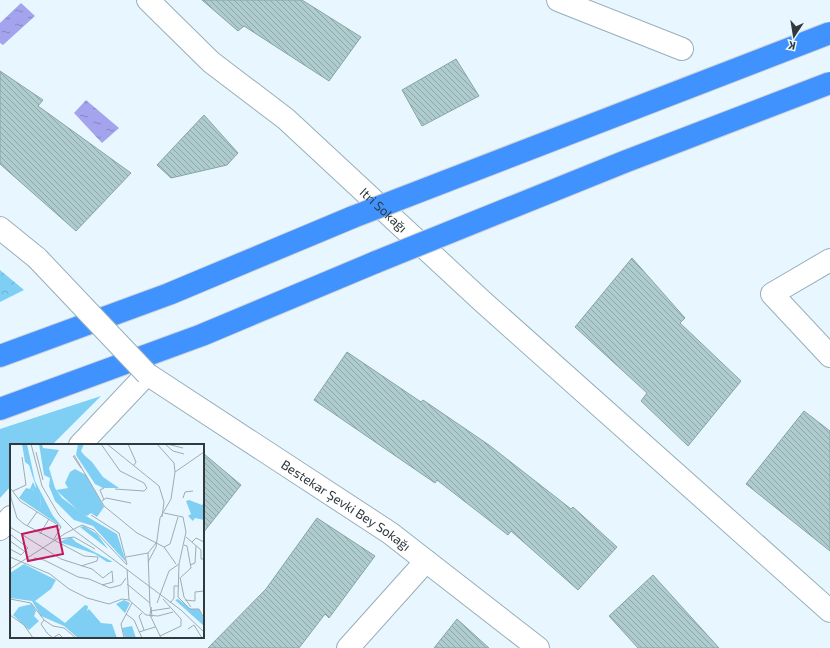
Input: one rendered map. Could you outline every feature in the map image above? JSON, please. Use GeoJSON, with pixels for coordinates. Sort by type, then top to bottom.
{"type":"FeatureCollection","features":[{"type":"Feature","properties":{"kind":"highway"},"geometry":{"type":"LineString","coordinates":[[0,356],[169,294],[353,217],[830,33]]}},
{"type":"Feature","properties":{"kind":"highway"},"geometry":{"type":"LineString","coordinates":[[0,409],[202,335],[376,262],[624,162],[830,83]]}},
{"type":"Feature","properties":{"kind":"street","name":"Itri Sokağı"},"geometry":{"type":"LineString","coordinates":[[148,0],[211,62],[286,119],[482,301],[830,611]]}},
{"type":"Feature","properties":{"kind":"street"},"geometry":{"type":"LineString","coordinates":[[558,0],[682,49]]}},
{"type":"Feature","properties":{"kind":"street","name":"Bestekar Şevki Bey Sokağı"},"geometry":{"type":"LineString","coordinates":[[0,228],[37,258],[147,374],[390,533],[538,648]]}},
{"type":"Feature","properties":{"kind":"street"},"geometry":{"type":"LineString","coordinates":[[830,260],[772,294],[830,356]]}},
{"type":"Feature","properties":{"kind":"street"},"geometry":{"type":"LineString","coordinates":[[81,444],[147,374]]}},
{"type":"Feature","properties":{"kind":"street"},"geometry":{"type":"LineString","coordinates":[[0,529],[10,518]]}},
{"type":"Feature","properties":{"kind":"street"},"geometry":{"type":"LineString","coordinates":[[348,648],[426,560]]}},
{"type":"Feature","properties":{"kind":"green space"},"geometry":{"type":"Polygon","coordinates":[[[0,270],[24,290],[0,302],[0,270]]]}},
{"type":"Feature","properties":{"kind":"green space"},"geometry":{"type":"Polygon","coordinates":[[[101,396],[53,444],[10,444],[10,487],[0,498],[0,429],[101,396]]]}},
{"type":"Feature","properties":{"kind":"water"},"geometry":{"type":"Polygon","coordinates":[[[21,3],[35,16],[3,45],[0,43],[0,23],[21,3]]]}},
{"type":"Feature","properties":{"kind":"water"},"geometry":{"type":"Polygon","coordinates":[[[86,100],[119,128],[102,143],[74,113],[86,100]]]}},
{"type":"Feature","properties":{"kind":"building"},"geometry":{"type":"Polygon","coordinates":[[[202,0],[302,0],[361,37],[329,81],[244,26],[238,31],[202,0]]]}},
{"type":"Feature","properties":{"kind":"building"},"geometry":{"type":"Polygon","coordinates":[[[456,59],[479,96],[422,126],[402,90],[456,59]]]}},
{"type":"Feature","properties":{"kind":"building"},"geometry":{"type":"Polygon","coordinates":[[[0,71],[43,100],[38,106],[131,173],[76,231],[0,164],[0,71]]]}},
{"type":"Feature","properties":{"kind":"building"},"geometry":{"type":"Polygon","coordinates":[[[204,115],[238,153],[227,165],[171,178],[157,165],[204,115]]]}},
{"type":"Feature","properties":{"kind":"building"},"geometry":{"type":"Polygon","coordinates":[[[632,258],[685,318],[680,323],[741,381],[688,446],[641,401],[647,393],[575,327],[632,258]]]}},
{"type":"Feature","properties":{"kind":"building"},"geometry":{"type":"Polygon","coordinates":[[[347,352],[421,402],[423,400],[489,445],[571,509],[573,507],[617,547],[578,590],[511,531],[508,535],[437,480],[435,483],[314,400],[347,352]]]}},
{"type":"Feature","properties":{"kind":"building"},"geometry":{"type":"Polygon","coordinates":[[[804,411],[830,431],[830,551],[746,484],[804,411]]]}},
{"type":"Feature","properties":{"kind":"building"},"geometry":{"type":"Polygon","coordinates":[[[204,454],[241,485],[204,532],[204,454]]]}},
{"type":"Feature","properties":{"kind":"building"},"geometry":{"type":"Polygon","coordinates":[[[317,518],[375,556],[329,618],[325,614],[299,648],[208,648],[266,589],[317,518]]]}},
{"type":"Feature","properties":{"kind":"building"},"geometry":{"type":"Polygon","coordinates":[[[653,575],[719,648],[638,648],[609,616],[653,575]]]}},
{"type":"Feature","properties":{"kind":"building"},"geometry":{"type":"Polygon","coordinates":[[[457,619],[489,648],[434,648],[457,619]]]}}]}
